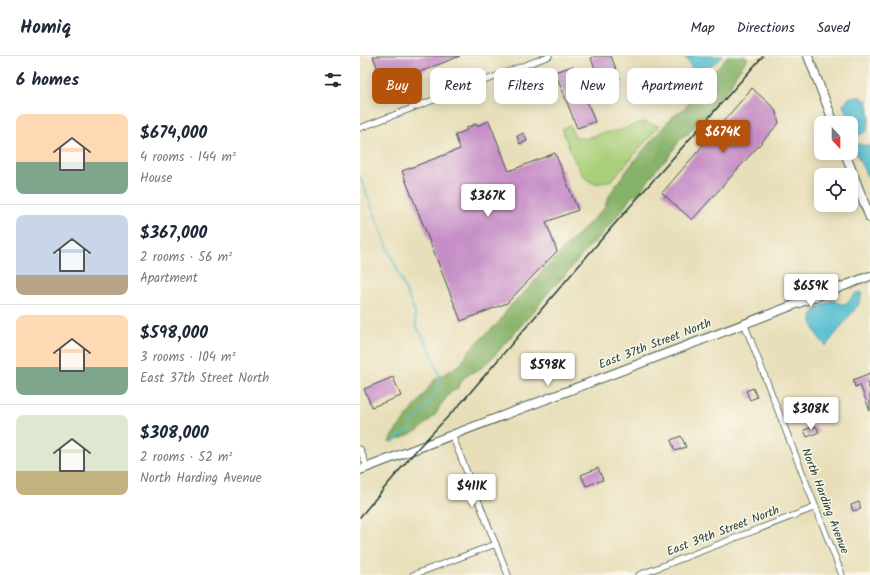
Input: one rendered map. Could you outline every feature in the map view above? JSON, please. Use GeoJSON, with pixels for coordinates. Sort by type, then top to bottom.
{"type":"FeatureCollection","features":[{"type":"Feature","properties":{"kind":"main road"},"geometry":{"type":"LineString","coordinates":[[808,56],[831,116]]}},
{"type":"Feature","properties":{"kind":"main road"},"geometry":{"type":"LineString","coordinates":[[848,160],[870,218]]}},
{"type":"Feature","properties":{"kind":"main road","name":"East 37th Street North"},"geometry":{"type":"LineString","coordinates":[[364,469],[452,434],[870,276]]}},
{"type":"Feature","properties":{"kind":"street"},"geometry":{"type":"LineString","coordinates":[[360,128],[550,56]]}},
{"type":"Feature","properties":{"kind":"street","name":"North Harding Avenue"},"geometry":{"type":"LineString","coordinates":[[744,323],[842,575]]}},
{"type":"Feature","properties":{"kind":"street"},"geometry":{"type":"LineString","coordinates":[[452,434],[508,575]]}},
{"type":"Feature","properties":{"kind":"street"},"geometry":{"type":"LineString","coordinates":[[360,449],[364,469]]}},
{"type":"Feature","properties":{"kind":"street","name":"East 39th Street North"},"geometry":{"type":"LineString","coordinates":[[639,575],[816,507]]}},
{"type":"Feature","properties":{"kind":"street"},"geometry":{"type":"LineString","coordinates":[[413,575],[496,544]]}},
{"type":"Feature","properties":{"kind":"green space"},"geometry":{"type":"Polygon","coordinates":[[[727,56],[745,56],[748,58],[735,76],[731,85],[717,102],[717,68],[727,56]]]}},
{"type":"Feature","properties":{"kind":"green space"},"geometry":{"type":"Polygon","coordinates":[[[688,104],[715,104],[706,115],[697,122],[689,133],[682,137],[667,159],[659,166],[639,193],[631,197],[600,237],[587,249],[551,289],[534,311],[494,356],[481,368],[463,379],[458,388],[450,393],[436,414],[419,430],[389,442],[393,434],[434,380],[461,364],[470,349],[499,322],[510,306],[529,288],[541,272],[604,208],[610,194],[634,161],[672,117],[688,104]]]}},
{"type":"Feature","properties":{"kind":"green space"},"geometry":{"type":"Polygon","coordinates":[[[642,122],[659,126],[613,179],[598,183],[589,181],[580,171],[562,129],[570,125],[574,136],[584,139],[603,133],[621,130],[642,122]]]}},
{"type":"Feature","properties":{"kind":"water"},"geometry":{"type":"Polygon","coordinates":[[[685,56],[723,56],[707,68],[691,68],[685,56]]]}},
{"type":"Feature","properties":{"kind":"water"},"geometry":{"type":"Polygon","coordinates":[[[850,97],[860,97],[867,101],[869,120],[867,131],[858,136],[858,116],[847,116],[843,105],[850,97]]]}},
{"type":"Feature","properties":{"kind":"water"},"geometry":{"type":"Polygon","coordinates":[[[858,144],[870,146],[870,181],[858,157],[858,144]]]}},
{"type":"Feature","properties":{"kind":"water"},"geometry":{"type":"Polygon","coordinates":[[[858,292],[862,293],[859,304],[826,346],[817,335],[813,325],[812,316],[814,312],[832,300],[845,304],[858,292]]]}},
{"type":"Feature","properties":{"kind":"building"},"geometry":{"type":"Polygon","coordinates":[[[373,56],[460,56],[422,71],[422,68],[377,68],[373,56]]]}},
{"type":"Feature","properties":{"kind":"building"},"geometry":{"type":"Polygon","coordinates":[[[596,56],[611,56],[616,68],[595,68],[591,58],[596,56]]]}},
{"type":"Feature","properties":{"kind":"building"},"geometry":{"type":"Polygon","coordinates":[[[566,68],[566,100],[558,80],[558,71],[566,68]]]}},
{"type":"Feature","properties":{"kind":"building"},"geometry":{"type":"Polygon","coordinates":[[[752,88],[775,109],[779,123],[692,220],[662,193],[752,88]]]}},
{"type":"Feature","properties":{"kind":"building"},"geometry":{"type":"Polygon","coordinates":[[[568,104],[588,104],[595,122],[577,128],[568,104]]]}},
{"type":"Feature","properties":{"kind":"building"},"geometry":{"type":"Polygon","coordinates":[[[489,121],[509,171],[555,153],[578,210],[546,222],[557,251],[507,303],[461,321],[402,171],[460,149],[455,135],[467,130],[466,128],[476,124],[477,126],[489,121]]]}},
{"type":"Feature","properties":{"kind":"building"},"geometry":{"type":"Polygon","coordinates":[[[524,133],[527,141],[520,144],[517,136],[524,133]]]}},
{"type":"Feature","properties":{"kind":"building"},"geometry":{"type":"Polygon","coordinates":[[[870,373],[870,381],[867,382],[870,391],[870,411],[860,385],[855,387],[853,380],[870,373]]]}},
{"type":"Feature","properties":{"kind":"building"},"geometry":{"type":"Polygon","coordinates":[[[393,377],[401,396],[372,407],[364,389],[393,377]]]}},
{"type":"Feature","properties":{"kind":"building"},"geometry":{"type":"Polygon","coordinates":[[[753,388],[757,397],[750,400],[746,391],[753,388]]]}},
{"type":"Feature","properties":{"kind":"building"},"geometry":{"type":"Polygon","coordinates":[[[816,426],[819,432],[807,437],[804,430],[816,426]]]}},
{"type":"Feature","properties":{"kind":"building"},"geometry":{"type":"Polygon","coordinates":[[[681,436],[686,447],[675,451],[671,440],[681,436]]]}},
{"type":"Feature","properties":{"kind":"building"},"geometry":{"type":"Polygon","coordinates":[[[598,468],[603,480],[586,486],[581,475],[598,468]]]}},
{"type":"Feature","properties":{"kind":"building"},"geometry":{"type":"Polygon","coordinates":[[[859,502],[861,509],[853,511],[851,505],[859,502]]]}},
{"type":"Feature","properties":{"kind":"waterway"},"geometry":{"type":"LineString","coordinates":[[360,177],[415,313],[416,326],[429,347],[440,378],[437,389],[424,411],[414,420],[409,431],[401,435],[393,443]]}},
{"type":"Feature","properties":{"kind":"railway"},"geometry":{"type":"LineString","coordinates":[[360,517],[419,447],[462,402],[612,227],[763,56]]}}]}
